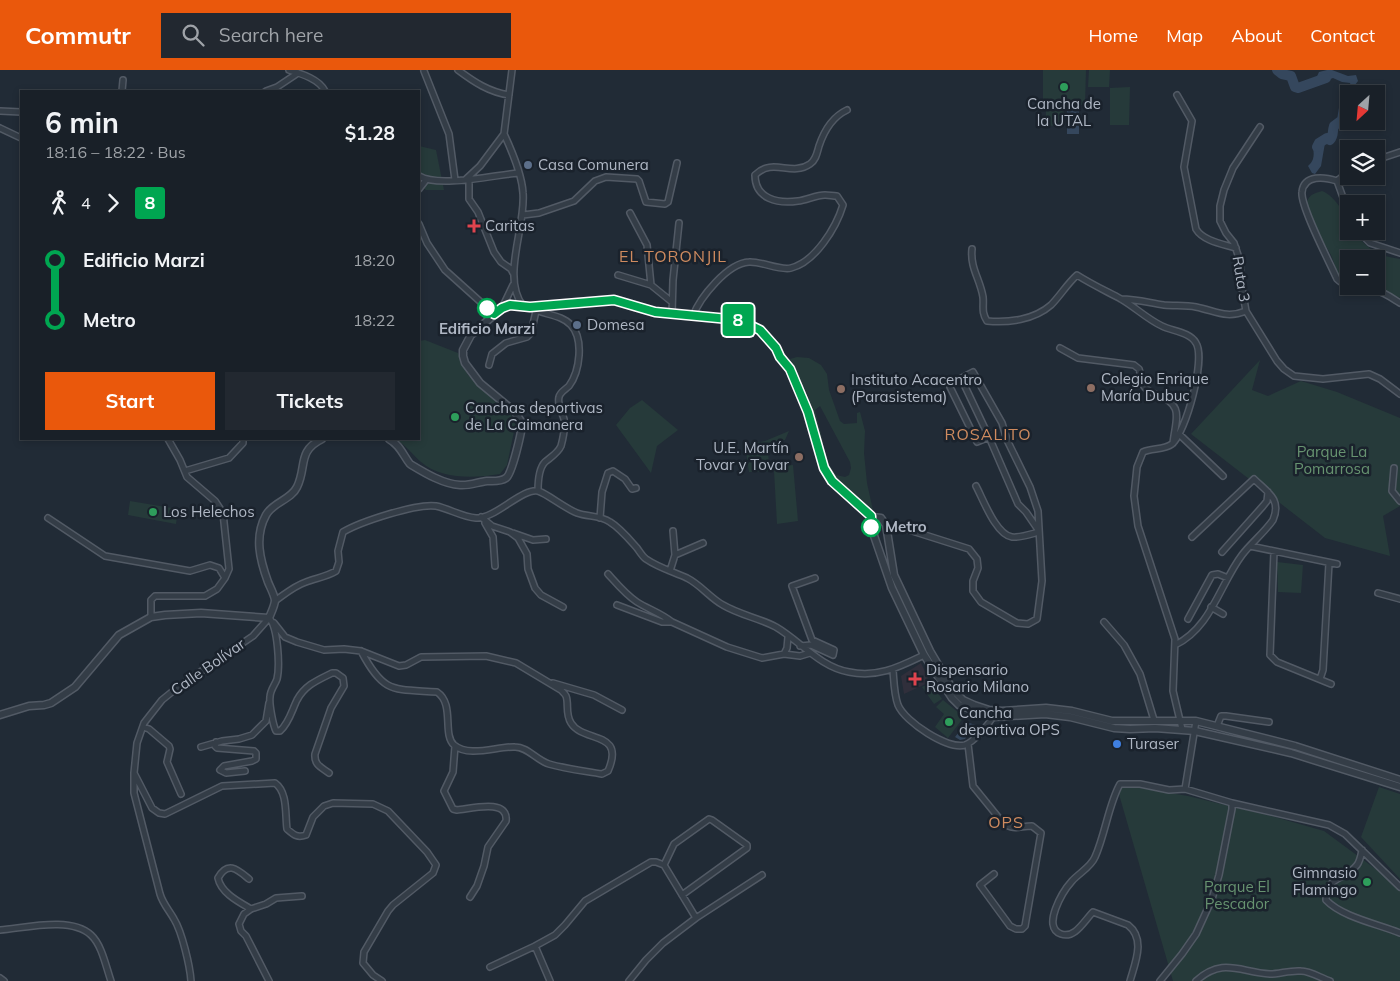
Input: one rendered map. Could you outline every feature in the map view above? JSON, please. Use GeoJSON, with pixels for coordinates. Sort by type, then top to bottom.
{"type":"FeatureCollection","features":[{"type":"Feature","properties":{"kind":"street"},"geometry":{"type":"LineString","coordinates":[[289,70],[313,79],[325,90]]}},
{"type":"Feature","properties":{"kind":"street"},"geometry":{"type":"LineString","coordinates":[[458,70],[477,84],[499,94],[509,95]]}},
{"type":"Feature","properties":{"kind":"street"},"geometry":{"type":"LineString","coordinates":[[512,70],[504,134],[524,192],[523,215],[514,273],[515,293],[526,307],[562,318],[571,324],[576,332],[579,356],[576,375],[559,396],[559,405],[564,420],[560,448],[544,464],[538,483],[538,491]]}},
{"type":"Feature","properties":{"kind":"street"},"geometry":{"type":"LineString","coordinates":[[424,71],[449,134],[455,180]]}},
{"type":"Feature","properties":{"kind":"street"},"geometry":{"type":"LineString","coordinates":[[269,90],[277,87],[298,73]]}},
{"type":"Feature","properties":{"kind":"street"},"geometry":{"type":"LineString","coordinates":[[122,90],[123,80]]}},
{"type":"Feature","properties":{"kind":"street"},"geometry":{"type":"LineString","coordinates":[[1177,95],[1192,121],[1184,166],[1196,229],[1198,233],[1206,238],[1236,248]]}},
{"type":"Feature","properties":{"kind":"street"},"geometry":{"type":"LineString","coordinates":[[693,316],[702,300],[733,266],[749,262],[788,269],[802,264],[815,254],[839,219],[844,205],[837,196],[826,195],[797,201],[778,201],[764,196],[755,184],[755,175],[762,168],[772,166],[796,169],[808,165],[814,160],[827,126],[847,110]]}},
{"type":"Feature","properties":{"kind":"street"},"geometry":{"type":"LineString","coordinates":[[0,111],[20,112]]}},
{"type":"Feature","properties":{"kind":"street","name":"Ruta 3"},"geometry":{"type":"LineString","coordinates":[[1260,127],[1233,168],[1220,206],[1220,221],[1236,248],[1240,261],[1241,283],[1246,311],[1277,361],[1294,376],[1323,379],[1369,374],[1380,379],[1400,394]]}},
{"type":"Feature","properties":{"kind":"street"},"geometry":{"type":"LineString","coordinates":[[0,128],[20,138]]}},
{"type":"Feature","properties":{"kind":"street"},"geometry":{"type":"LineString","coordinates":[[504,134],[467,180],[469,199],[481,218],[494,252],[501,262],[514,273]]}},
{"type":"Feature","properties":{"kind":"street"},"geometry":{"type":"LineString","coordinates":[[1385,157],[1400,152]]}},
{"type":"Feature","properties":{"kind":"street"},"geometry":{"type":"LineString","coordinates":[[523,215],[539,213],[574,202],[595,181],[606,177],[637,179],[646,202],[665,204],[668,202],[676,163]]}},
{"type":"Feature","properties":{"kind":"street"},"geometry":{"type":"LineString","coordinates":[[420,177],[426,180],[467,180],[518,173]]}},
{"type":"Feature","properties":{"kind":"street"},"geometry":{"type":"LineString","coordinates":[[1340,178],[1337,181],[1320,178],[1309,180],[1303,187],[1301,194],[1308,215],[1337,279],[1345,285],[1356,289],[1378,291],[1400,303]]}},
{"type":"Feature","properties":{"kind":"street"},"geometry":{"type":"LineString","coordinates":[[420,188],[426,180]]}},
{"type":"Feature","properties":{"kind":"street"},"geometry":{"type":"LineString","coordinates":[[1337,181],[1342,195]]}},
{"type":"Feature","properties":{"kind":"street"},"geometry":{"type":"LineString","coordinates":[[630,213],[647,245],[651,285]]}},
{"type":"Feature","properties":{"kind":"street"},"geometry":{"type":"LineString","coordinates":[[672,314],[673,280],[679,223]]}},
{"type":"Feature","properties":{"kind":"street"},"geometry":{"type":"LineString","coordinates":[[420,226],[427,243],[445,270],[494,314]]}},
{"type":"Feature","properties":{"kind":"street"},"geometry":{"type":"LineString","coordinates":[[1366,240],[1370,244],[1400,253]]}},
{"type":"Feature","properties":{"kind":"street"},"geometry":{"type":"LineString","coordinates":[[972,249],[971,258],[983,296],[983,314],[986,320],[995,322],[1024,320],[1037,314],[1050,306],[1068,283],[1077,275],[1121,299],[1163,327],[1189,336],[1196,343],[1199,358],[1194,389],[1179,434],[1173,443],[1166,448],[1151,449],[1143,452],[1137,467],[1134,496],[1138,526],[1175,639],[1173,691],[1182,729]]}},
{"type":"Feature","properties":{"kind":"street"},"geometry":{"type":"LineString","coordinates":[[618,275],[651,285],[672,302]]}},
{"type":"Feature","properties":{"kind":"street"},"geometry":{"type":"LineString","coordinates":[[502,308],[514,284]]}},
{"type":"Feature","properties":{"kind":"street"},"geometry":{"type":"LineString","coordinates":[[1121,299],[1166,305],[1192,306],[1223,315],[1246,311]]}},
{"type":"Feature","properties":{"kind":"street"},"geometry":{"type":"LineString","coordinates":[[390,440],[401,448],[410,464],[449,484],[462,486],[487,481],[499,481],[507,478],[510,474],[518,446],[522,423],[515,412],[480,383],[465,363],[462,350],[471,334],[502,308],[510,305],[526,307],[614,300],[655,312],[739,320],[760,330],[790,369],[808,412],[824,468],[832,481],[872,517],[881,518],[886,527],[894,575],[930,651],[952,690],[963,700],[989,710],[1046,708],[1072,711],[1112,720],[1181,720],[1217,726],[1295,746],[1374,775],[1400,788]]}},
{"type":"Feature","properties":{"kind":"street"},"geometry":{"type":"LineString","coordinates":[[489,365],[492,354],[506,343],[531,333],[536,311]]}},
{"type":"Feature","properties":{"kind":"street"},"geometry":{"type":"LineString","coordinates":[[1060,348],[1075,357],[1128,363],[1139,369],[1142,384],[1148,391],[1166,398],[1175,406],[1173,443]]}},
{"type":"Feature","properties":{"kind":"street"},"geometry":{"type":"LineString","coordinates":[[886,527],[906,530],[969,549],[977,559],[978,568],[973,581],[973,591],[981,602],[1017,623],[1028,624],[1037,619],[1042,581],[1038,511],[1030,487],[1007,440],[1002,423],[973,372],[950,384],[950,387],[977,442],[989,437]]}},
{"type":"Feature","properties":{"kind":"street"},"geometry":{"type":"LineString","coordinates":[[961,378],[1018,504],[1039,532]]}},
{"type":"Feature","properties":{"kind":"street"},"geometry":{"type":"LineString","coordinates":[[1179,434],[1223,476]]}},
{"type":"Feature","properties":{"kind":"street"},"geometry":{"type":"LineString","coordinates":[[151,617],[151,600],[155,596],[205,596],[217,589],[229,568],[223,513],[215,501],[187,476],[169,440]]}},
{"type":"Feature","properties":{"kind":"street"},"geometry":{"type":"LineString","coordinates":[[185,472],[229,458],[243,443],[243,440]]}},
{"type":"Feature","properties":{"kind":"street"},"geometry":{"type":"LineString","coordinates":[[320,440],[308,448],[303,460],[300,481],[296,490],[288,498],[270,509],[266,515],[259,549],[265,574],[275,601],[291,589],[336,572],[339,562],[338,551],[343,532],[357,524],[396,512],[434,506],[482,519],[492,526],[533,540],[546,538]]}},
{"type":"Feature","properties":{"kind":"street"},"geometry":{"type":"LineString","coordinates":[[1394,468],[1392,491],[1400,501]]}},
{"type":"Feature","properties":{"kind":"street"},"geometry":{"type":"LineString","coordinates":[[600,518],[602,492],[608,473],[614,471],[625,479],[632,489],[636,488]]}},
{"type":"Feature","properties":{"kind":"street"},"geometry":{"type":"LineString","coordinates":[[1175,645],[1185,640],[1201,625],[1242,555],[1273,520],[1276,514],[1274,498],[1254,479],[1192,537]]}},
{"type":"Feature","properties":{"kind":"street"},"geometry":{"type":"LineString","coordinates":[[976,486],[996,526],[1004,535],[1012,537],[1039,532]]}},
{"type":"Feature","properties":{"kind":"street"},"geometry":{"type":"LineString","coordinates":[[482,519],[529,492],[538,491],[578,514],[610,521],[629,539],[646,560],[689,579],[728,608],[777,628],[800,646],[837,669],[849,673],[864,674],[893,670],[924,655]]}},
{"type":"Feature","properties":{"kind":"street"},"geometry":{"type":"LineString","coordinates":[[1222,552],[1267,501],[1268,492]]}},
{"type":"Feature","properties":{"kind":"street"},"geometry":{"type":"LineString","coordinates":[[872,517],[870,523],[892,588],[924,655],[952,698],[959,704],[993,718],[1045,714],[1070,717],[1114,728],[1182,729],[1195,731],[1291,753],[1387,779],[1400,779]]}},
{"type":"Feature","properties":{"kind":"street"},"geometry":{"type":"LineString","coordinates":[[48,518],[105,556],[190,571],[210,565],[219,568],[225,578]]}},
{"type":"Feature","properties":{"kind":"street"},"geometry":{"type":"LineString","coordinates":[[482,519],[493,537],[495,566]]}},
{"type":"Feature","properties":{"kind":"street"},"geometry":{"type":"LineString","coordinates":[[873,531],[877,534],[883,533],[886,527]]}},
{"type":"Feature","properties":{"kind":"street"},"geometry":{"type":"LineString","coordinates":[[670,571],[676,555],[673,531]]}},
{"type":"Feature","properties":{"kind":"street"},"geometry":{"type":"LineString","coordinates":[[510,532],[518,538],[527,554],[528,569],[535,588],[541,596],[562,607]]}},
{"type":"Feature","properties":{"kind":"street"},"geometry":{"type":"LineString","coordinates":[[676,555],[703,543]]}},
{"type":"Feature","properties":{"kind":"street"},"geometry":{"type":"LineString","coordinates":[[1250,546],[1337,564]]}},
{"type":"Feature","properties":{"kind":"street"},"geometry":{"type":"LineString","coordinates":[[1274,551],[1270,655],[1277,662],[1331,684]]}},
{"type":"Feature","properties":{"kind":"street"},"geometry":{"type":"LineString","coordinates":[[1320,679],[1323,670],[1329,563]]}},
{"type":"Feature","properties":{"kind":"street"},"geometry":{"type":"LineString","coordinates":[[608,574],[637,602],[672,622],[727,647],[762,658],[784,654],[800,656],[811,653]]}},
{"type":"Feature","properties":{"kind":"street"},"geometry":{"type":"LineString","coordinates":[[1188,619],[1212,575],[1218,574],[1228,578]]}},
{"type":"Feature","properties":{"kind":"street"},"geometry":{"type":"LineString","coordinates":[[800,646],[811,645],[833,655],[834,650],[812,640],[792,586],[815,578]]}},
{"type":"Feature","properties":{"kind":"street"},"geometry":{"type":"LineString","coordinates":[[1378,593],[1400,599]]}},
{"type":"Feature","properties":{"kind":"street","name":"Calle Bolívar"},"geometry":{"type":"LineString","coordinates":[[191,981],[190,968],[176,920],[162,902],[134,792],[137,744],[143,727],[158,705],[178,686],[253,636],[271,620],[275,601]]}},
{"type":"Feature","properties":{"kind":"street"},"geometry":{"type":"LineString","coordinates":[[617,605],[662,622],[672,622]]}},
{"type":"Feature","properties":{"kind":"street"},"geometry":{"type":"LineString","coordinates":[[1211,607],[1223,614]]}},
{"type":"Feature","properties":{"kind":"street"},"geometry":{"type":"LineString","coordinates":[[0,715],[29,706],[44,706],[51,703],[60,695],[75,687],[119,635],[151,617],[193,613],[235,615],[271,620],[285,637],[297,642],[324,650],[344,649],[361,651],[399,666],[406,665],[421,657],[486,656],[516,662],[550,682],[566,697],[566,708],[570,723],[575,728],[609,745],[613,753],[613,759],[608,771],[602,774],[548,764],[522,747],[513,746],[482,752],[455,746],[450,740],[447,707],[442,695],[437,692],[394,689],[386,685],[372,672],[361,651]]}},
{"type":"Feature","properties":{"kind":"street"},"geometry":{"type":"LineString","coordinates":[[201,747],[252,735],[266,721],[269,697],[278,672],[278,650],[271,620]]}},
{"type":"Feature","properties":{"kind":"street"},"geometry":{"type":"LineString","coordinates":[[1104,622],[1124,645],[1140,674],[1154,720]]}},
{"type":"Feature","properties":{"kind":"street"},"geometry":{"type":"LineString","coordinates":[[784,654],[787,648],[788,637]]}},
{"type":"Feature","properties":{"kind":"street"},"geometry":{"type":"LineString","coordinates":[[893,670],[898,707],[907,718],[925,732],[958,746],[968,744],[993,718]]}},
{"type":"Feature","properties":{"kind":"street"},"geometry":{"type":"LineString","coordinates":[[269,697],[274,728],[276,731],[280,731],[285,727],[297,699],[307,687],[332,673],[340,675],[344,686],[331,708],[314,760],[317,765],[329,773]]}},
{"type":"Feature","properties":{"kind":"street"},"geometry":{"type":"LineString","coordinates":[[550,682],[594,695],[622,710]]}},
{"type":"Feature","properties":{"kind":"street"},"geometry":{"type":"LineString","coordinates":[[1217,726],[1221,716],[1269,722]]}},
{"type":"Feature","properties":{"kind":"street"},"geometry":{"type":"LineString","coordinates":[[1185,789],[1196,722]]}},
{"type":"Feature","properties":{"kind":"street"},"geometry":{"type":"LineString","coordinates":[[143,727],[149,729],[169,746],[167,762],[181,794]]}},
{"type":"Feature","properties":{"kind":"street"},"geometry":{"type":"LineString","coordinates":[[216,742],[215,746],[217,748],[254,751],[256,753],[256,759],[252,761],[224,766],[220,770],[226,773],[245,772]]}},
{"type":"Feature","properties":{"kind":"street"},"geometry":{"type":"LineString","coordinates":[[968,744],[972,779],[978,793],[1003,823],[1012,828],[1032,826],[1041,833],[1025,926],[1022,929],[1010,926],[980,885],[994,874]]}},
{"type":"Feature","properties":{"kind":"street"},"geometry":{"type":"LineString","coordinates":[[455,746],[453,772],[444,791],[453,809],[461,810],[494,806],[504,811],[507,816],[506,821],[488,847],[477,886],[470,897]]}},
{"type":"Feature","properties":{"kind":"street"},"geometry":{"type":"LineString","coordinates":[[134,772],[152,808],[159,813],[165,814],[222,786],[276,783],[281,787],[283,793],[287,830],[294,836],[300,837],[306,835],[313,817],[324,806],[333,803],[373,804],[388,811],[436,865],[433,873],[392,905],[364,952],[363,963],[382,981]]}},
{"type":"Feature","properties":{"kind":"street"},"geometry":{"type":"LineString","coordinates":[[1374,775],[1384,772],[1400,779]]}},
{"type":"Feature","properties":{"kind":"street"},"geometry":{"type":"LineString","coordinates":[[1387,779],[1400,788]]}},
{"type":"Feature","properties":{"kind":"street"},"geometry":{"type":"LineString","coordinates":[[1130,981],[1138,950],[1138,942],[1132,929],[1128,926],[1094,912],[1073,934],[1057,933],[1053,928],[1053,914],[1071,882],[1095,859],[1120,784],[1140,784],[1170,790],[1185,789],[1232,804],[1329,825],[1346,834],[1400,887]]}},
{"type":"Feature","properties":{"kind":"street"},"geometry":{"type":"LineString","coordinates":[[1160,981],[1196,934],[1212,899],[1219,875],[1232,804]]}},
{"type":"Feature","properties":{"kind":"street"},"geometry":{"type":"LineString","coordinates":[[664,865],[674,844],[709,819],[747,846],[747,848],[682,895]]}},
{"type":"Feature","properties":{"kind":"street"},"geometry":{"type":"LineString","coordinates":[[1362,850],[1358,864],[1342,877],[1331,882],[1327,887],[1326,900],[1332,906],[1345,912],[1400,933]]}},
{"type":"Feature","properties":{"kind":"street"},"geometry":{"type":"LineString","coordinates":[[490,967],[555,935],[585,901],[651,862],[664,865],[696,918]]}},
{"type":"Feature","properties":{"kind":"street"},"geometry":{"type":"LineString","coordinates":[[249,879],[233,868],[223,871],[218,878],[225,891],[251,909]]}},
{"type":"Feature","properties":{"kind":"street"},"geometry":{"type":"LineString","coordinates":[[629,981],[663,943],[696,918],[762,875]]}},
{"type":"Feature","properties":{"kind":"street"},"geometry":{"type":"LineString","coordinates":[[269,981],[239,924],[244,914],[251,909],[276,898],[302,896]]}},
{"type":"Feature","properties":{"kind":"street"},"geometry":{"type":"LineString","coordinates":[[0,930],[66,924],[81,928],[92,935],[98,944],[111,981]]}},
{"type":"Feature","properties":{"kind":"street"},"geometry":{"type":"LineString","coordinates":[[535,946],[550,981]]}},
{"type":"Feature","properties":{"kind":"street"},"geometry":{"type":"LineString","coordinates":[[1196,981],[1205,973],[1216,968],[1226,967],[1271,974],[1301,970],[1330,981]]}},
{"type":"Feature","properties":{"kind":"street"},"geometry":{"type":"LineString","coordinates":[[0,978],[4,981]]}},
{"type":"Feature","properties":{"kind":"shaded area","name":"Dispensario Rosario Milano"},"geometry":{"type":"Polygon","coordinates":[[[921,663],[930,682],[904,694],[901,676],[921,663]]]}},
{"type":"Feature","properties":{"kind":"green space","name":"Cancha de la UTAL"},"geometry":{"type":"Polygon","coordinates":[[[1043,70],[1086,70],[1085,105],[1043,106],[1043,70]]]}},
{"type":"Feature","properties":{"kind":"green space","name":"Cancha de la UTAL"},"geometry":{"type":"Polygon","coordinates":[[[1089,70],[1110,70],[1109,87],[1088,87],[1089,70]]]}},
{"type":"Feature","properties":{"kind":"green space","name":"Cancha de la UTAL"},"geometry":{"type":"Polygon","coordinates":[[[1130,87],[1129,125],[1110,125],[1110,88],[1130,87]]]}},
{"type":"Feature","properties":{"kind":"green space","name":"Cancha de la UTAL"},"geometry":{"type":"Polygon","coordinates":[[[1046,109],[1064,109],[1064,125],[1046,126],[1046,109]]]}},
{"type":"Feature","properties":{"kind":"green space"},"geometry":{"type":"Polygon","coordinates":[[[420,146],[436,150],[444,190],[426,190],[420,186],[420,146]]]}},
{"type":"Feature","properties":{"kind":"green space"},"geometry":{"type":"Polygon","coordinates":[[[1322,191],[1327,193],[1340,208],[1340,240],[1360,240],[1373,250],[1340,250],[1340,277],[1307,208],[1309,197],[1322,191]]]}},
{"type":"Feature","properties":{"kind":"green space"},"geometry":{"type":"Polygon","coordinates":[[[1385,256],[1400,259],[1400,298],[1385,291],[1385,256]]]}},
{"type":"Feature","properties":{"kind":"green space"},"geometry":{"type":"Polygon","coordinates":[[[425,340],[458,353],[468,375],[507,410],[516,422],[507,465],[500,474],[470,477],[438,472],[421,462],[397,440],[420,440],[420,341],[425,340]]]}},
{"type":"Feature","properties":{"kind":"green space"},"geometry":{"type":"Polygon","coordinates":[[[797,357],[809,358],[821,365],[827,374],[829,390],[840,421],[844,424],[857,423],[857,413],[860,412],[865,431],[864,453],[867,483],[874,515],[845,491],[832,476],[828,468],[826,460],[836,475],[845,477],[849,475],[851,468],[850,462],[820,406],[815,410],[823,442],[824,457],[808,396],[790,359],[797,357]]]}},
{"type":"Feature","properties":{"kind":"green space","name":"Parque La Pomarrosa"},"geometry":{"type":"Polygon","coordinates":[[[1260,360],[1252,390],[1268,396],[1301,381],[1337,392],[1400,418],[1400,506],[1383,516],[1390,556],[1325,538],[1191,434],[1260,360]]]}},
{"type":"Feature","properties":{"kind":"green space"},"geometry":{"type":"Polygon","coordinates":[[[642,400],[678,430],[657,446],[651,473],[616,425],[630,408],[642,400]]]}},
{"type":"Feature","properties":{"kind":"green space"},"geometry":{"type":"Polygon","coordinates":[[[789,431],[785,440],[769,443],[769,467],[793,465],[798,521],[777,524],[774,471],[749,472],[745,445],[765,441],[789,431]]]}},
{"type":"Feature","properties":{"kind":"green space","name":"Los Helechos"},"geometry":{"type":"Polygon","coordinates":[[[130,501],[178,509],[176,524],[128,515],[130,501]]]}},
{"type":"Feature","properties":{"kind":"green space"},"geometry":{"type":"Polygon","coordinates":[[[1277,562],[1303,565],[1301,593],[1278,592],[1277,562]]]}},
{"type":"Feature","properties":{"kind":"green space"},"geometry":{"type":"Polygon","coordinates":[[[931,683],[942,699],[934,704],[922,687],[931,683]]]}},
{"type":"Feature","properties":{"kind":"green space","name":"Cancha deportiva OPS"},"geometry":{"type":"Polygon","coordinates":[[[943,700],[964,717],[948,738],[935,727],[944,714],[936,707],[943,700]]]}},
{"type":"Feature","properties":{"kind":"green space","name":"Parque El Pescador"},"geometry":{"type":"Polygon","coordinates":[[[1116,784],[1188,796],[1324,831],[1400,887],[1400,981],[1173,981],[1116,784]]]}},
{"type":"Feature","properties":{"kind":"green space"},"geometry":{"type":"Polygon","coordinates":[[[1379,787],[1400,794],[1400,879],[1361,837],[1379,787]]]}},
{"type":"Feature","properties":{"kind":"water"},"geometry":{"type":"Polygon","coordinates":[[[1332,70],[1348,76],[1356,75],[1358,81],[1355,85],[1351,85],[1350,83],[1333,78],[1318,84],[1314,83],[1319,72],[1332,70]]]}},
{"type":"Feature","properties":{"kind":"water"},"geometry":{"type":"Polygon","coordinates":[[[1067,108],[1079,108],[1079,134],[1067,134],[1067,108]]]}},
{"type":"Feature","properties":{"kind":"water"},"geometry":{"type":"Polygon","coordinates":[[[1324,138],[1330,140],[1325,143],[1321,166],[1315,174],[1312,173],[1308,166],[1312,162],[1314,155],[1313,146],[1316,141],[1324,138]]]}},
{"type":"Feature","properties":{"kind":"water"},"geometry":{"type":"Polygon","coordinates":[[[967,722],[975,725],[965,739],[960,740],[955,737],[967,722]]]}},
{"type":"Feature","properties":{"kind":"waterway"},"geometry":{"type":"LineString","coordinates":[[1277,70],[1282,74],[1291,76],[1295,87],[1298,88],[1326,78]]}},
{"type":"Feature","properties":{"kind":"waterway"},"geometry":{"type":"LineString","coordinates":[[1317,147],[1319,143],[1327,138],[1330,140],[1334,126],[1340,122]]}},
{"type":"Feature","properties":{"kind":"bus line","name":"8"},"geometry":{"type":"LineString","coordinates":[[487,308],[494,314],[510,305],[530,307],[614,300],[655,312],[739,320],[760,330],[776,348],[780,357],[790,369],[808,412],[824,468],[832,481],[872,517],[871,527]]}},
{"type":"Feature","properties":{"kind":"place","name":"Cancha de la UTAL"},"geometry":{"type":"Point","coordinates":[1064,87]}},
{"type":"Feature","properties":{"kind":"place","name":"Casa Comunera"},"geometry":{"type":"Point","coordinates":[528,165]}},
{"type":"Feature","properties":{"kind":"place","name":"Caritas"},"geometry":{"type":"Point","coordinates":[474,226]}},
{"type":"Feature","properties":{"kind":"place","name":"Edificio Marzi"},"geometry":{"type":"Point","coordinates":[487,308]}},
{"type":"Feature","properties":{"kind":"place","name":"Domesa"},"geometry":{"type":"Point","coordinates":[577,325]}},
{"type":"Feature","properties":{"kind":"place","name":"Colegio Enrique María Dubuc"},"geometry":{"type":"Point","coordinates":[1091,388]}},
{"type":"Feature","properties":{"kind":"place","name":"Instituto Acacentro (Parasistema)"},"geometry":{"type":"Point","coordinates":[841,389]}},
{"type":"Feature","properties":{"kind":"place","name":"Canchas deportivas de La Caimanera"},"geometry":{"type":"Point","coordinates":[455,417]}},
{"type":"Feature","properties":{"kind":"place","name":"U.E. Martín Tovar y Tovar"},"geometry":{"type":"Point","coordinates":[799,457]}},
{"type":"Feature","properties":{"kind":"place","name":"Los Helechos"},"geometry":{"type":"Point","coordinates":[153,512]}},
{"type":"Feature","properties":{"kind":"place","name":"Metro"},"geometry":{"type":"Point","coordinates":[871,527]}},
{"type":"Feature","properties":{"kind":"place","name":"Dispensario Rosario Milano"},"geometry":{"type":"Point","coordinates":[915,679]}},
{"type":"Feature","properties":{"kind":"place","name":"Cancha deportiva OPS"},"geometry":{"type":"Point","coordinates":[949,722]}},
{"type":"Feature","properties":{"kind":"place","name":"Turaser"},"geometry":{"type":"Point","coordinates":[1117,744]}},
{"type":"Feature","properties":{"kind":"place","name":"Gimnasio Flamingo"},"geometry":{"type":"Point","coordinates":[1367,882]}},
{"type":"Feature","properties":{"kind":"district","name":"EL TORONJIL"},"geometry":{"type":"Point","coordinates":[673,256]}},
{"type":"Feature","properties":{"kind":"district","name":"ROSALITO"},"geometry":{"type":"Point","coordinates":[988,434]}},
{"type":"Feature","properties":{"kind":"district","name":"OPS"},"geometry":{"type":"Point","coordinates":[1006,822]}}]}
